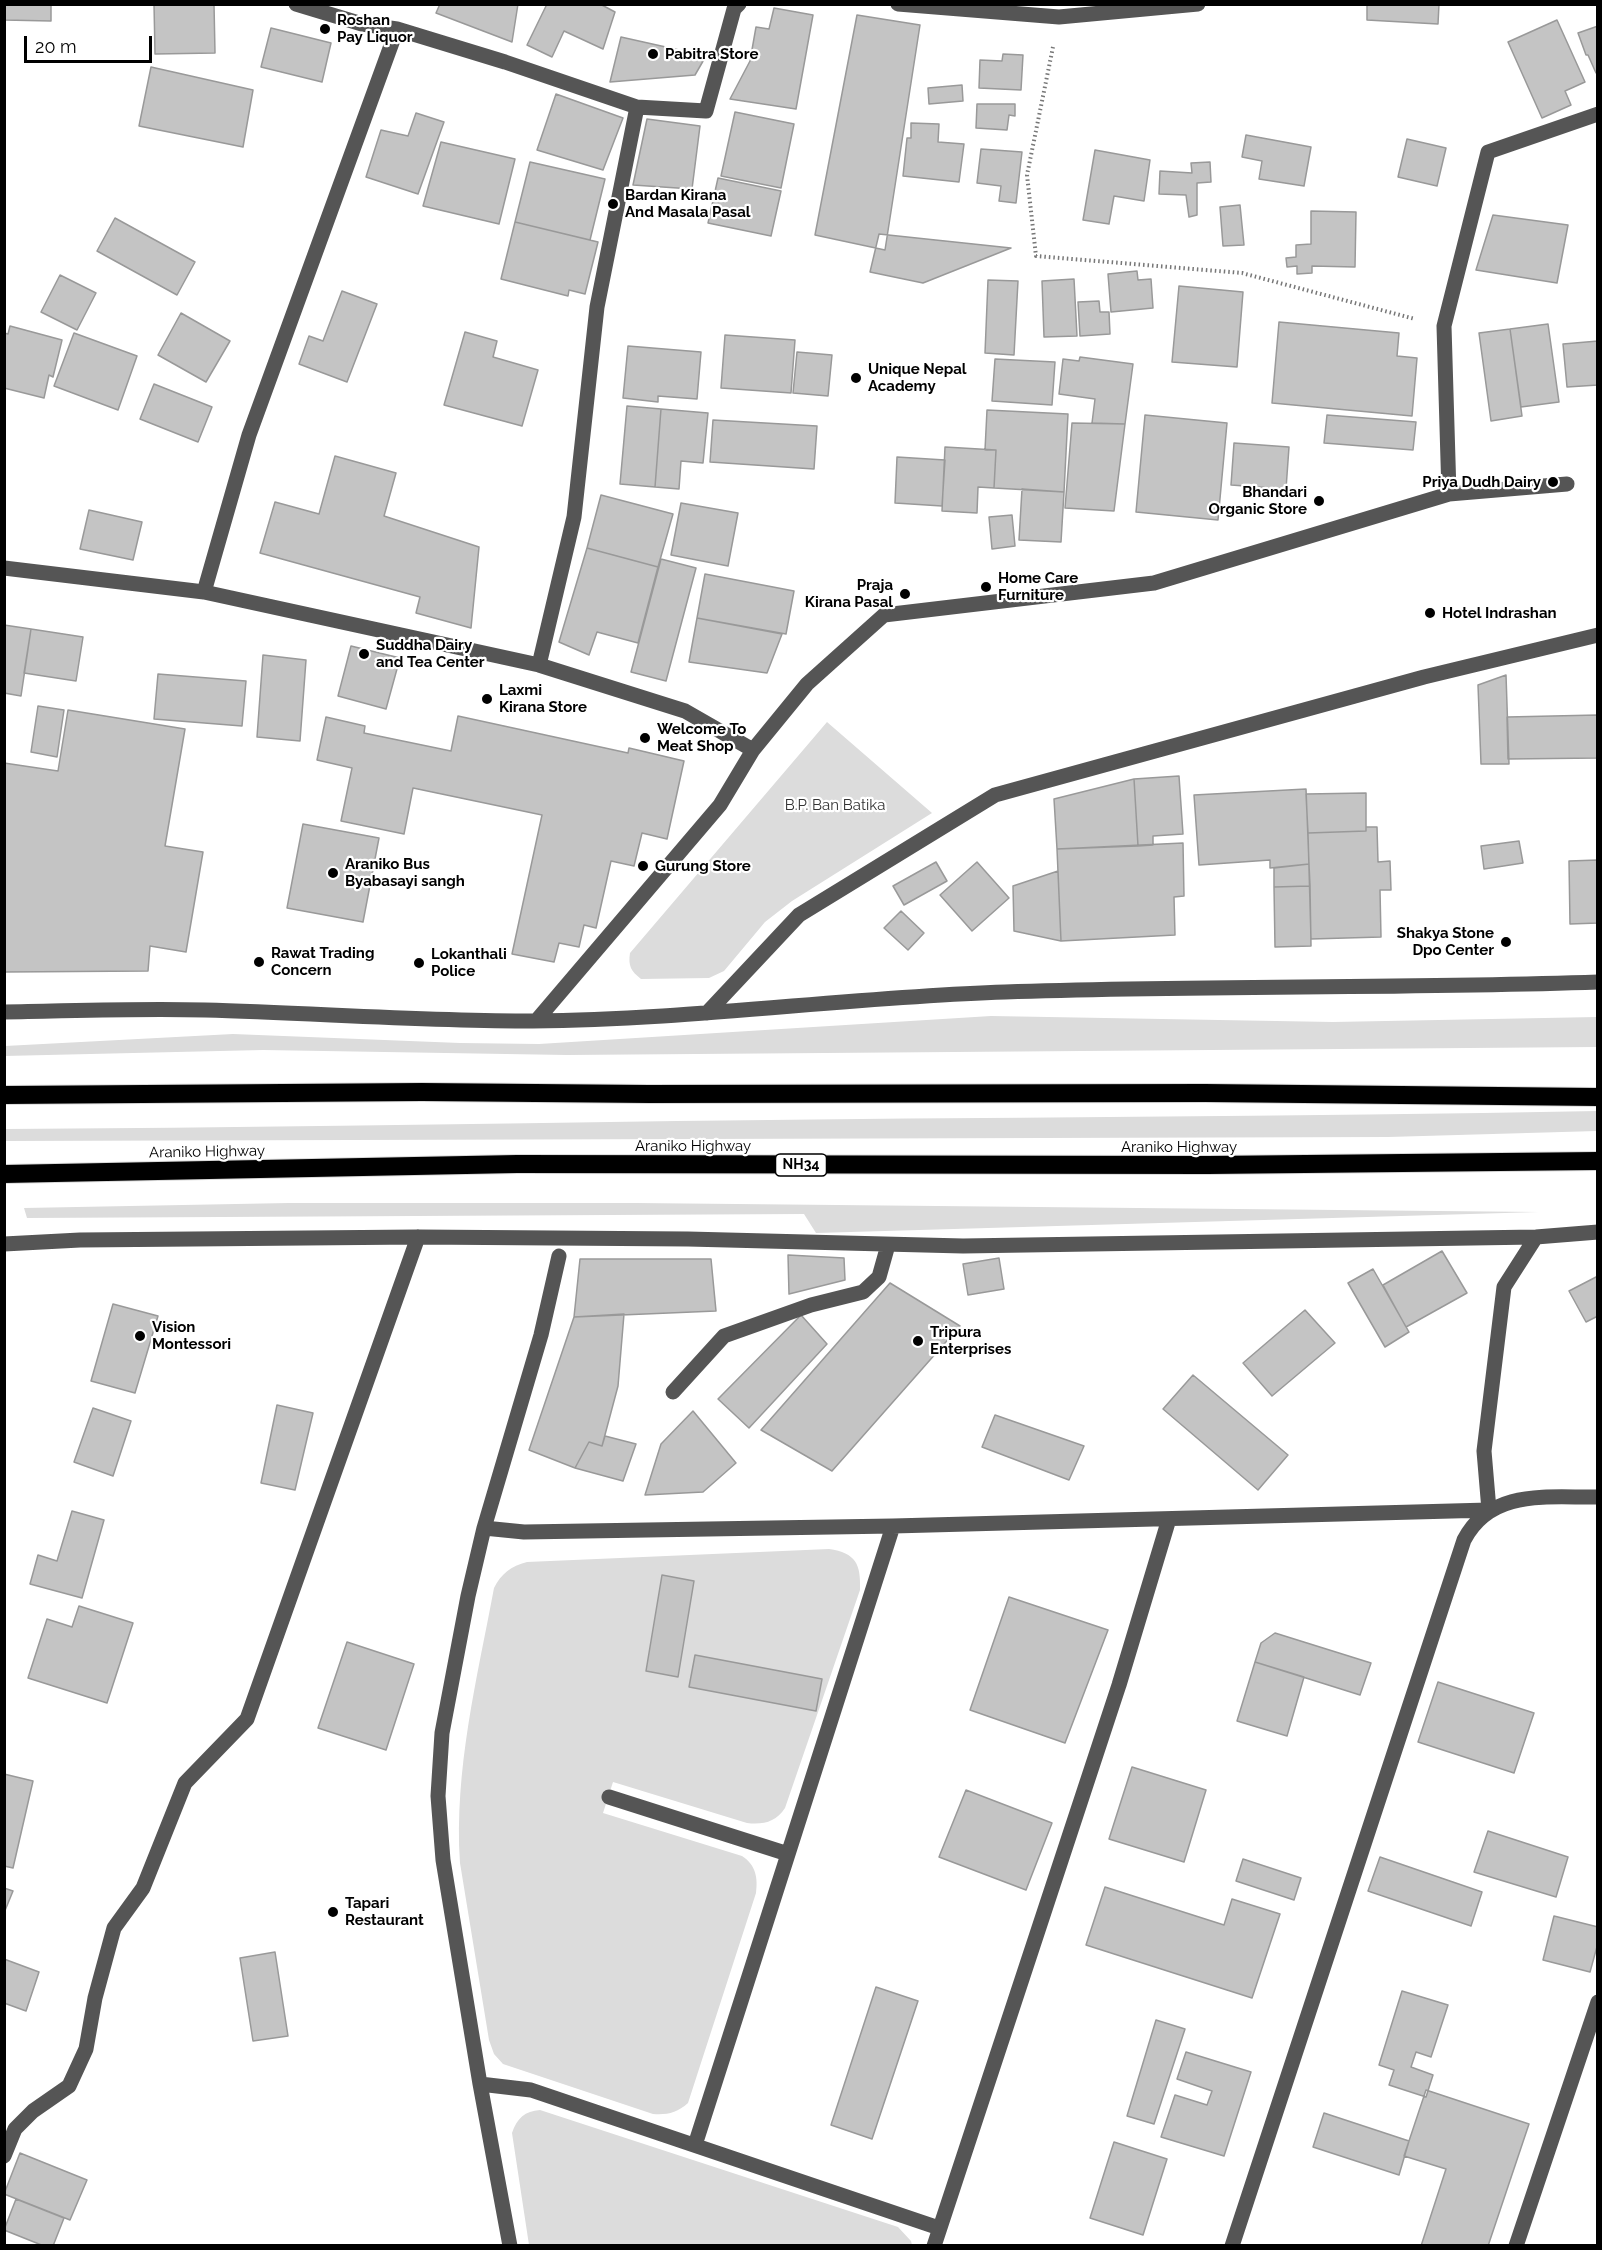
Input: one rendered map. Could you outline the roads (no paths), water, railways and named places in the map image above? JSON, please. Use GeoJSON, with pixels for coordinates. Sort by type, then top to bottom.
{"type":"FeatureCollection","features":[{"type":"Feature","properties":{"kind":"highway"},"geometry":{"type":"LineString","coordinates":[[4,1095],[422,1092],[1205,1093],[1598,1097]]}},
{"type":"Feature","properties":{"kind":"highway","name":"Araniko Highway"},"geometry":{"type":"LineString","coordinates":[[4,1174],[516,1164],[1209,1165],[1598,1161]]}},
{"type":"Feature","properties":{"kind":"street"},"geometry":{"type":"LineString","coordinates":[[296,4],[362,24],[397,29],[505,62],[637,107],[706,111],[734,9],[739,4]]}},
{"type":"Feature","properties":{"kind":"street"},"geometry":{"type":"LineString","coordinates":[[898,4],[1059,17],[1198,4]]}},
{"type":"Feature","properties":{"kind":"street"},"geometry":{"type":"LineString","coordinates":[[204,592],[249,435],[397,29]]}},
{"type":"Feature","properties":{"kind":"street"},"geometry":{"type":"LineString","coordinates":[[538,665],[574,517],[597,307],[637,107]]}},
{"type":"Feature","properties":{"kind":"street"},"geometry":{"type":"LineString","coordinates":[[1449,494],[1444,326],[1488,152],[1598,114]]}},
{"type":"Feature","properties":{"kind":"street"},"geometry":{"type":"LineString","coordinates":[[536,1021],[720,805],[753,750],[807,684],[884,615],[1154,583],[1449,494],[1566,484]]}},
{"type":"Feature","properties":{"kind":"street"},"geometry":{"type":"LineString","coordinates":[[4,568],[204,592],[538,665],[685,711],[753,750]]}},
{"type":"Feature","properties":{"kind":"street"},"geometry":{"type":"LineString","coordinates":[[707,1013],[799,915],[995,795],[1424,677],[1598,635]]}},
{"type":"Feature","properties":{"kind":"street"},"geometry":{"type":"LineString","coordinates":[[4,1012],[200,1010],[536,1021],[707,1013],[901,997],[1005,992],[1480,986],[1598,982]]}},
{"type":"Feature","properties":{"kind":"street"},"geometry":{"type":"LineString","coordinates":[[4,1244],[80,1240],[418,1237],[688,1239],[963,1246],[1536,1237],[1598,1232]]}},
{"type":"Feature","properties":{"kind":"street"},"geometry":{"type":"LineString","coordinates":[[4,2156],[15,2128],[33,2111],[69,2086],[86,2049],[95,1998],[114,1928],[143,1888],[185,1783],[247,1719],[418,1237]]}},
{"type":"Feature","properties":{"kind":"street"},"geometry":{"type":"LineString","coordinates":[[1489,1510],[1484,1451],[1504,1287],[1536,1237]]}},
{"type":"Feature","properties":{"kind":"street"},"geometry":{"type":"LineString","coordinates":[[673,1392],[724,1336],[811,1305],[863,1292],[879,1277],[888,1245]]}},
{"type":"Feature","properties":{"kind":"street"},"geometry":{"type":"LineString","coordinates":[[510,2246],[480,2084],[443,1860],[438,1796],[442,1733],[468,1596],[484,1528],[541,1335],[559,1256]]}},
{"type":"Feature","properties":{"kind":"street"},"geometry":{"type":"LineString","coordinates":[[484,1528],[524,1532],[1169,1519],[1489,1510],[1518,1499],[1598,1497]]}},
{"type":"Feature","properties":{"kind":"street"},"geometry":{"type":"LineString","coordinates":[[1232,2246],[1464,1540],[1471,1526],[1489,1510]]}},
{"type":"Feature","properties":{"kind":"street"},"geometry":{"type":"LineString","coordinates":[[934,2246],[1119,1685],[1169,1519]]}},
{"type":"Feature","properties":{"kind":"street"},"geometry":{"type":"LineString","coordinates":[[694,2145],[892,1526]]}},
{"type":"Feature","properties":{"kind":"street"},"geometry":{"type":"LineString","coordinates":[[609,1797],[788,1854]]}},
{"type":"Feature","properties":{"kind":"street"},"geometry":{"type":"LineString","coordinates":[[1516,2246],[1598,2002]]}},
{"type":"Feature","properties":{"kind":"street"},"geometry":{"type":"LineString","coordinates":[[480,2084],[531,2090],[939,2228]]}},
{"type":"Feature","properties":{"kind":"place","name":"Roshan Pay Liquor"},"geometry":{"type":"Point","coordinates":[325,29]}},
{"type":"Feature","properties":{"kind":"place","name":"Pabitra Store"},"geometry":{"type":"Point","coordinates":[653,54]}},
{"type":"Feature","properties":{"kind":"place","name":"Bardan Kirana And Masala Pasal"},"geometry":{"type":"Point","coordinates":[613,204]}},
{"type":"Feature","properties":{"kind":"place","name":"Unique Nepal Academy"},"geometry":{"type":"Point","coordinates":[856,378]}},
{"type":"Feature","properties":{"kind":"place","name":"Priya Dudh Dairy"},"geometry":{"type":"Point","coordinates":[1553,482]}},
{"type":"Feature","properties":{"kind":"place","name":"Bhandari Organic Store"},"geometry":{"type":"Point","coordinates":[1319,501]}},
{"type":"Feature","properties":{"kind":"place","name":"Home Care Furniture"},"geometry":{"type":"Point","coordinates":[986,587]}},
{"type":"Feature","properties":{"kind":"place","name":"Praja Kirana Pasal"},"geometry":{"type":"Point","coordinates":[905,594]}},
{"type":"Feature","properties":{"kind":"place","name":"Hotel Indrashan"},"geometry":{"type":"Point","coordinates":[1430,613]}},
{"type":"Feature","properties":{"kind":"place","name":"Suddha Dairy and Tea Center"},"geometry":{"type":"Point","coordinates":[364,654]}},
{"type":"Feature","properties":{"kind":"place","name":"Laxmi Kirana Store"},"geometry":{"type":"Point","coordinates":[487,699]}},
{"type":"Feature","properties":{"kind":"place","name":"Welcome To Meat Shop"},"geometry":{"type":"Point","coordinates":[645,738]}},
{"type":"Feature","properties":{"kind":"place","name":"Gurung Store"},"geometry":{"type":"Point","coordinates":[643,866]}},
{"type":"Feature","properties":{"kind":"place","name":"Araniko Bus Byabasayi sangh"},"geometry":{"type":"Point","coordinates":[333,873]}},
{"type":"Feature","properties":{"kind":"place","name":"Shakya Stone Dpo Center"},"geometry":{"type":"Point","coordinates":[1506,942]}},
{"type":"Feature","properties":{"kind":"place","name":"Rawat Trading Concern"},"geometry":{"type":"Point","coordinates":[259,962]}},
{"type":"Feature","properties":{"kind":"place","name":"Lokanthali Police"},"geometry":{"type":"Point","coordinates":[419,963]}},
{"type":"Feature","properties":{"kind":"place","name":"Vision Montessori"},"geometry":{"type":"Point","coordinates":[140,1336]}},
{"type":"Feature","properties":{"kind":"place","name":"Tripura Enterprises"},"geometry":{"type":"Point","coordinates":[918,1341]}},
{"type":"Feature","properties":{"kind":"place","name":"Tapari Restaurant"},"geometry":{"type":"Point","coordinates":[333,1912]}},
{"type":"Feature","properties":{"kind":"park label","name":"B.P. Ban Batika"},"geometry":{"type":"Point","coordinates":[835,805]}}]}
